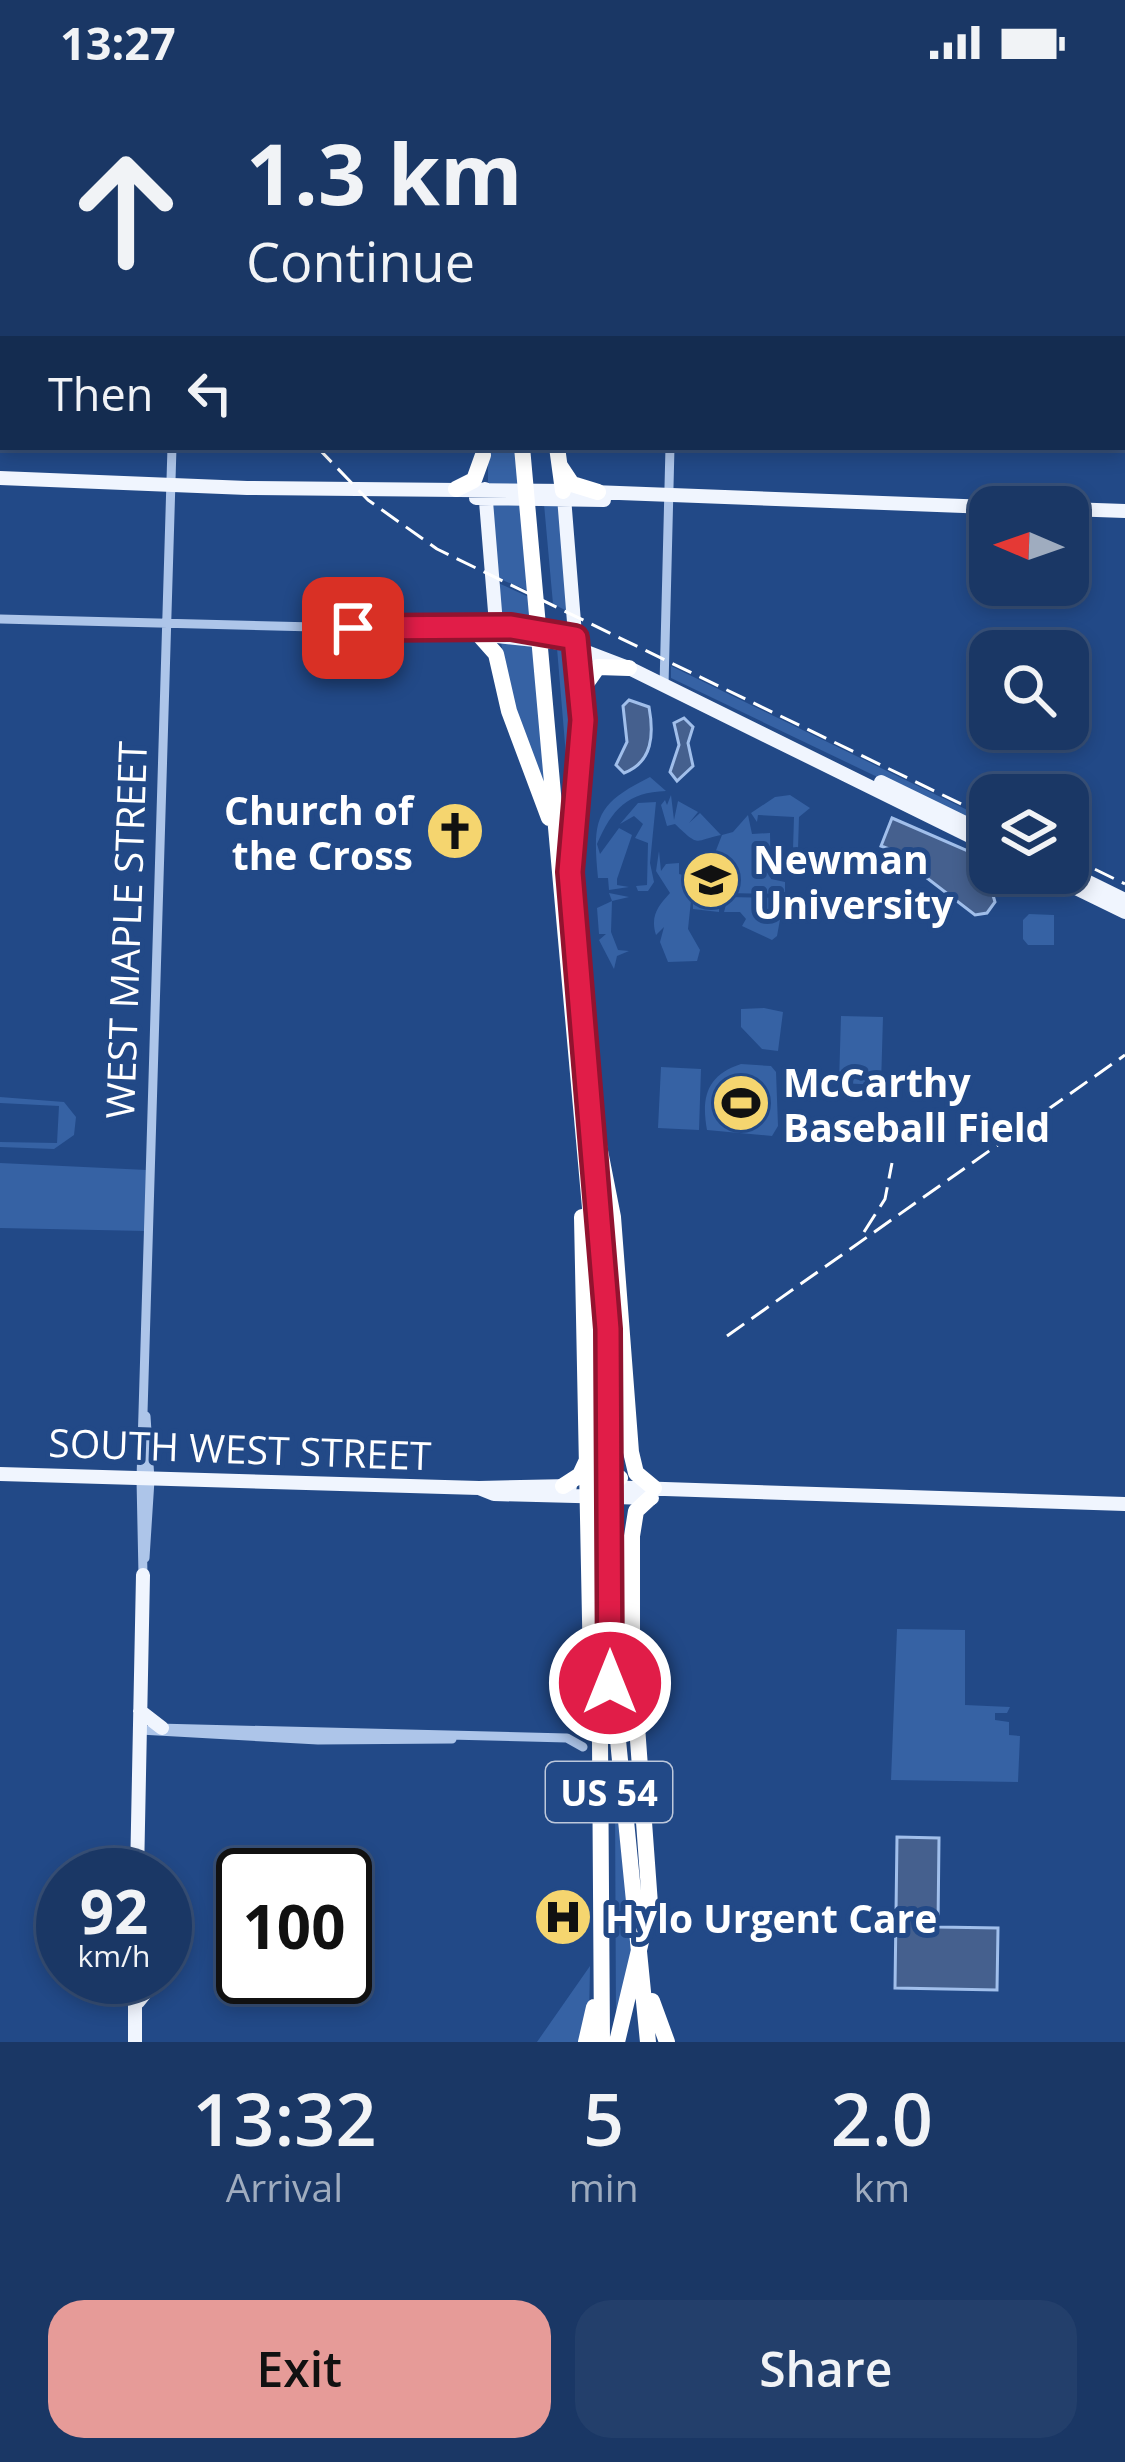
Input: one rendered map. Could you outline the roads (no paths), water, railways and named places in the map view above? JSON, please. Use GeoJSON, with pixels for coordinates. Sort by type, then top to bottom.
{"type":"FeatureCollection","features":[{"type":"Feature","properties":{"kind":"highway","name":"US 54"},"geometry":{"type":"LineString","coordinates":[[523,450],[530,476]]}},
{"type":"Feature","properties":{"kind":"highway","name":"US 54"},"geometry":{"type":"LineString","coordinates":[[532,450],[539,581],[604,1264],[597,1446]]}},
{"type":"Feature","properties":{"kind":"highway"},"geometry":{"type":"LineString","coordinates":[[457,489],[474,479],[483,451]]}},
{"type":"Feature","properties":{"kind":"highway"},"geometry":{"type":"LineString","coordinates":[[483,451],[485,494]]}},
{"type":"Feature","properties":{"kind":"highway"},"geometry":{"type":"LineString","coordinates":[[559,456],[572,484],[598,492]]}},
{"type":"Feature","properties":{"kind":"highway"},"geometry":{"type":"LineString","coordinates":[[559,456],[568,502]]}},
{"type":"Feature","properties":{"kind":"highway"},"geometry":{"type":"LineString","coordinates":[[489,632],[509,711],[547,810],[566,877]]}},
{"type":"Feature","properties":{"kind":"highway"},"geometry":{"type":"LineString","coordinates":[[566,877],[582,739],[575,643]]}},
{"type":"Feature","properties":{"kind":"highway"},"geometry":{"type":"LineString","coordinates":[[580,692],[598,668],[628,668]]}},
{"type":"Feature","properties":{"kind":"highway","name":"US 54"},"geometry":{"type":"LineString","coordinates":[[566,877],[610,1606],[610,2042]]}},
{"type":"Feature","properties":{"kind":"highway"},"geometry":{"type":"LineString","coordinates":[[590,1104],[613,1217],[631,1452],[636,1473],[652,1493],[637,1511],[632,1536],[625,1832]]}},
{"type":"Feature","properties":{"kind":"highway"},"geometry":{"type":"LineString","coordinates":[[563,1486],[586,1466],[597,1446]]}},
{"type":"Feature","properties":{"kind":"highway"},"geometry":{"type":"LineString","coordinates":[[597,1446],[602,1496],[586,1642],[601,1809]]}},
{"type":"Feature","properties":{"kind":"highway"},"geometry":{"type":"LineString","coordinates":[[602,1496],[631,1452]]}},
{"type":"Feature","properties":{"kind":"highway"},"geometry":{"type":"LineString","coordinates":[[602,1496],[628,1517],[632,1536]]}},
{"type":"Feature","properties":{"kind":"highway","name":"US 54"},"geometry":{"type":"LineString","coordinates":[[606,1543],[602,1965],[610,2042]]}},
{"type":"Feature","properties":{"kind":"highway"},"geometry":{"type":"LineString","coordinates":[[610,1606],[614,1739],[648,2042]]}},
{"type":"Feature","properties":{"kind":"highway"},"geometry":{"type":"LineString","coordinates":[[610,2042],[650,1896],[632,1658]]}},
{"type":"Feature","properties":{"kind":"highway"},"geometry":{"type":"LineString","coordinates":[[640,1960],[667,2042]]}},
{"type":"Feature","properties":{"kind":"highway"},"geometry":{"type":"LineString","coordinates":[[586,2042],[602,1965]]}},
{"type":"Feature","properties":{"kind":"main road"},"geometry":{"type":"LineString","coordinates":[[0,478],[457,489],[568,502],[669,498]]}},
{"type":"Feature","properties":{"kind":"main road"},"geometry":{"type":"LineString","coordinates":[[425,490],[432,496],[485,494]]}},
{"type":"Feature","properties":{"kind":"main road"},"geometry":{"type":"LineString","coordinates":[[568,502],[598,492],[969,506]]}},
{"type":"Feature","properties":{"kind":"main road"},"geometry":{"type":"LineString","coordinates":[[485,494],[495,598],[489,632],[575,643],[969,825]]}},
{"type":"Feature","properties":{"kind":"main road"},"geometry":{"type":"LineString","coordinates":[[568,502],[575,643]]}},
{"type":"Feature","properties":{"kind":"main road"},"geometry":{"type":"LineString","coordinates":[[1089,510],[1125,511]]}},
{"type":"Feature","properties":{"kind":"main road"},"geometry":{"type":"LineString","coordinates":[[575,643],[664,681],[969,835]]}},
{"type":"Feature","properties":{"kind":"main road"},"geometry":{"type":"LineString","coordinates":[[1089,882],[1125,900]]}},
{"type":"Feature","properties":{"kind":"main road"},"geometry":{"type":"LineString","coordinates":[[1088,894],[1125,912]]}},
{"type":"Feature","properties":{"kind":"main road","name":"SOUTH WEST STREET"},"geometry":{"type":"LineString","coordinates":[[0,1474],[479,1488],[563,1486],[602,1496]]}},
{"type":"Feature","properties":{"kind":"main road","name":"SOUTH WEST STREET"},"geometry":{"type":"LineString","coordinates":[[479,1488],[494,1494],[544,1496],[681,1493],[1125,1504]]}},
{"type":"Feature","properties":{"kind":"main road"},"geometry":{"type":"LineString","coordinates":[[544,1496],[577,1506],[602,1496]]}},
{"type":"Feature","properties":{"kind":"main road","name":"WEST MAPLE STREET"},"geometry":{"type":"LineString","coordinates":[[138,1848],[143,1576]]}},
{"type":"Feature","properties":{"kind":"main road"},"geometry":{"type":"LineString","coordinates":[[140,1711],[162,1728]]}},
{"type":"Feature","properties":{"kind":"main road"},"geometry":{"type":"LineString","coordinates":[[135,2006],[135,2042]]}},
{"type":"Feature","properties":{"kind":"street","name":"WEST MAPLE STREET"},"geometry":{"type":"LineString","coordinates":[[143,1576],[172,450]]}},
{"type":"Feature","properties":{"kind":"street"},"geometry":{"type":"LineString","coordinates":[[664,681],[670,450]]}},
{"type":"Feature","properties":{"kind":"street"},"geometry":{"type":"LineString","coordinates":[[0,619],[489,632]]}},
{"type":"Feature","properties":{"kind":"street"},"geometry":{"type":"LineString","coordinates":[[140,1730],[554,1741]]}},
{"type":"Feature","properties":{"kind":"street"},"geometry":{"type":"LineString","coordinates":[[140,1730],[409,1742],[452,1739]]}},
{"type":"Feature","properties":{"kind":"street"},"geometry":{"type":"LineString","coordinates":[[393,1752],[409,1742]]}},
{"type":"Feature","properties":{"kind":"railway"},"geometry":{"type":"LineString","coordinates":[[320,450],[368,500],[437,549],[969,808]]}},
{"type":"Feature","properties":{"kind":"railway"},"geometry":{"type":"LineString","coordinates":[[1089,866],[1125,884]]}},
{"type":"Feature","properties":{"kind":"railway"},"geometry":{"type":"LineString","coordinates":[[727,1336],[1125,1055]]}},
{"type":"Feature","properties":{"kind":"railway"},"geometry":{"type":"LineString","coordinates":[[864,1232],[885,1199],[892,1163]]}},
{"type":"Feature","properties":{"kind":"place","name":"Church of the Cross"},"geometry":{"type":"Point","coordinates":[455,831]}},
{"type":"Feature","properties":{"kind":"place","name":"Newman University"},"geometry":{"type":"Point","coordinates":[711,880]}},
{"type":"Feature","properties":{"kind":"place","name":"McCarthy Baseball Field"},"geometry":{"type":"Point","coordinates":[741,1103]}},
{"type":"Feature","properties":{"kind":"place","name":"Hylo Urgent Care"},"geometry":{"type":"Point","coordinates":[563,1917]}}]}
